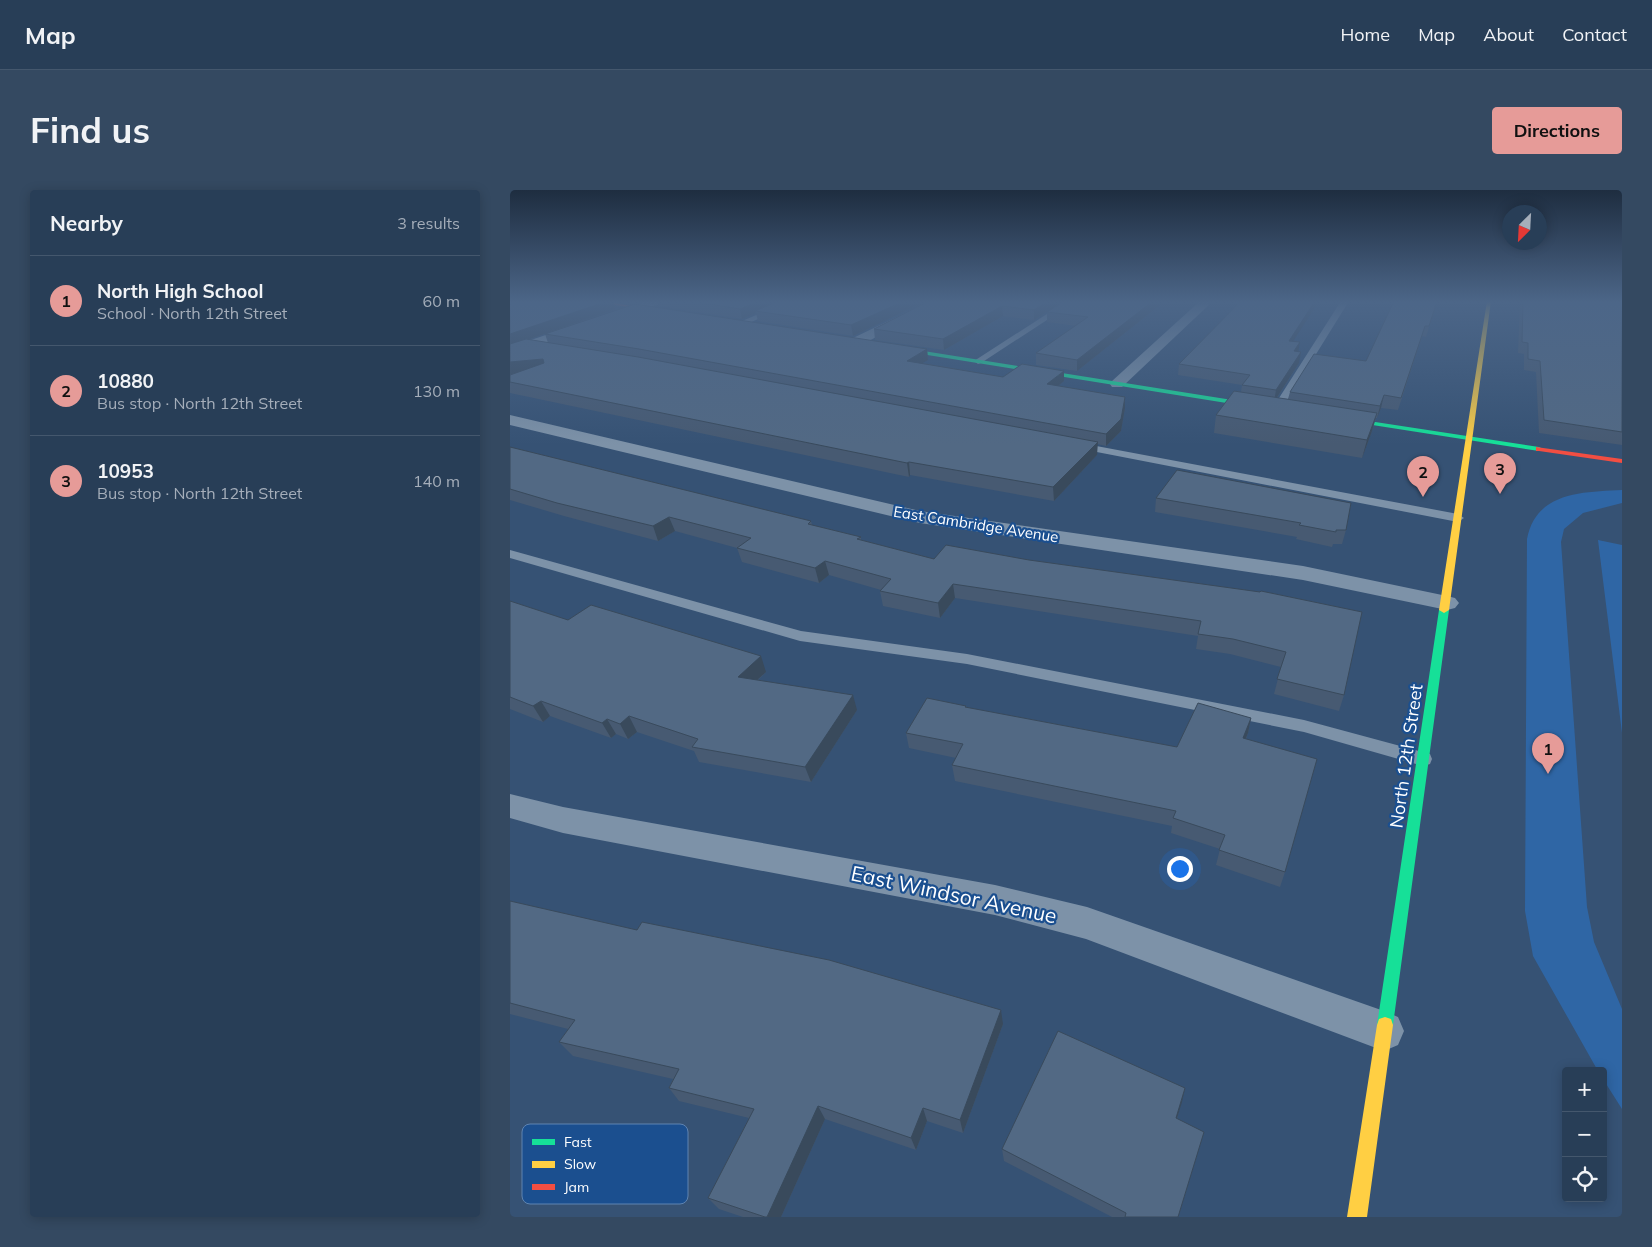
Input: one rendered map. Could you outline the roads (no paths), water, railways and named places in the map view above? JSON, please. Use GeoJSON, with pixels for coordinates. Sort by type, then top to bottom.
{"type":"FeatureCollection","features":[{"type":"Feature","properties":{"kind":"street"},"geometry":{"type":"LineString","coordinates":[[897,349],[1282,410]]}},
{"type":"Feature","properties":{"kind":"street"},"geometry":{"type":"LineString","coordinates":[[1117,384],[1155,349]]}},
{"type":"Feature","properties":{"kind":"street","name":"North 12th Street"},"geometry":{"type":"LineString","coordinates":[[1357,1217],[1447,603],[1482,349]]}},
{"type":"Feature","properties":{"kind":"street"},"geometry":{"type":"LineString","coordinates":[[1326,416],[1622,461]]}},
{"type":"Feature","properties":{"kind":"street","name":"East Cambridge Avenue"},"geometry":{"type":"LineString","coordinates":[[510,420],[920,517],[1264,567],[1447,603]]}},
{"type":"Feature","properties":{"kind":"street"},"geometry":{"type":"LineString","coordinates":[[1469,439],[1516,454],[1622,471]]}},
{"type":"Feature","properties":{"kind":"street","name":"East Windsor Avenue"},"geometry":{"type":"LineString","coordinates":[[510,806],[563,820],[994,900],[1087,923],[1384,1031]]}},
{"type":"Feature","properties":{"kind":"lane"},"geometry":{"type":"LineString","coordinates":[[550,349],[556,350]]}},
{"type":"Feature","properties":{"kind":"lane"},"geometry":{"type":"LineString","coordinates":[[978,362],[998,349]]}},
{"type":"Feature","properties":{"kind":"lane"},"geometry":{"type":"LineString","coordinates":[[1282,410],[1317,349]]}},
{"type":"Feature","properties":{"kind":"lane"},"geometry":{"type":"LineString","coordinates":[[1064,443],[1458,518]]}},
{"type":"Feature","properties":{"kind":"lane"},"geometry":{"type":"LineString","coordinates":[[510,554],[800,636],[967,659],[1304,726],[1423,759]]}},
{"type":"Feature","properties":{"kind":"place","name":"10953"},"geometry":{"type":"Point","coordinates":[1500,494]}},
{"type":"Feature","properties":{"kind":"place","name":"10880"},"geometry":{"type":"Point","coordinates":[1423,497]}},
{"type":"Feature","properties":{"kind":"place","name":"North High School"},"geometry":{"type":"Point","coordinates":[1548,774]}}]}
